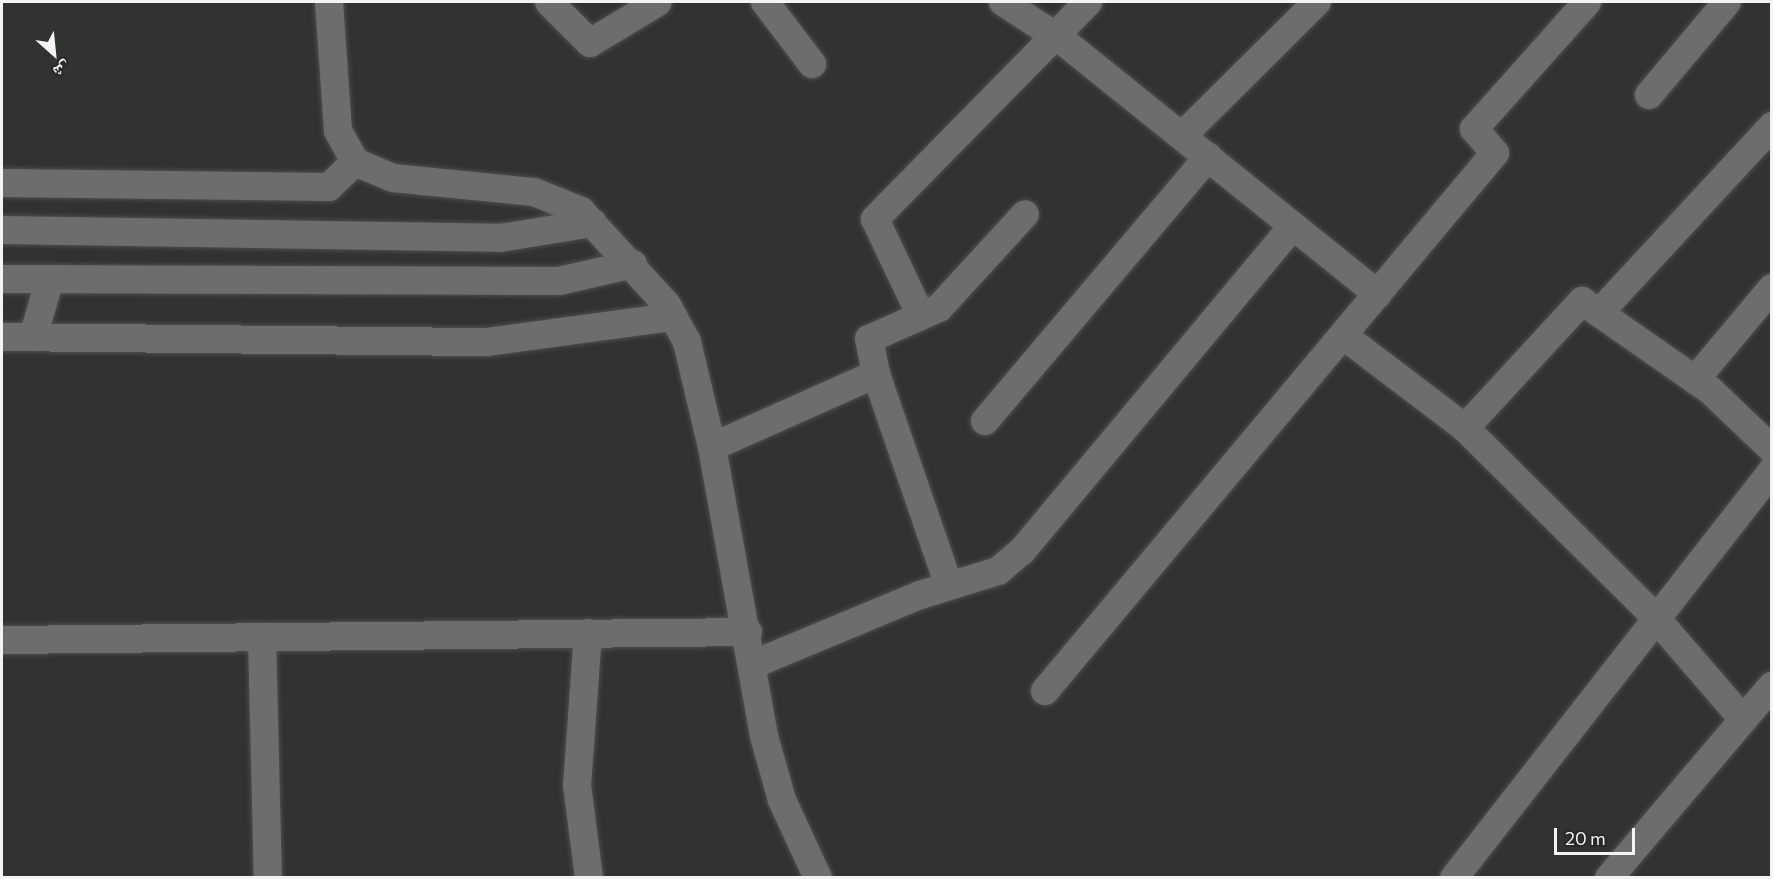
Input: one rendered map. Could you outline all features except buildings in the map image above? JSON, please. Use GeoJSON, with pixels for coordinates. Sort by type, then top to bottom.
{"type":"FeatureCollection","features":[{"type":"Feature","properties":{"kind":"street"},"geometry":{"type":"LineString","coordinates":[[329,2],[338,130],[354,162],[393,178],[534,192],[581,211],[633,264],[673,317],[687,342],[712,447],[754,664],[764,736],[782,800],[818,878]]}},
{"type":"Feature","properties":{"kind":"street"},"geometry":{"type":"LineString","coordinates":[[549,2],[590,43],[658,2]]}},
{"type":"Feature","properties":{"kind":"street"},"geometry":{"type":"LineString","coordinates":[[765,2],[812,64]]}},
{"type":"Feature","properties":{"kind":"street"},"geometry":{"type":"LineString","coordinates":[[1003,2],[1053,34],[1378,294]]}},
{"type":"Feature","properties":{"kind":"street"},"geometry":{"type":"LineString","coordinates":[[921,316],[875,219],[1053,34],[1088,2]]}},
{"type":"Feature","properties":{"kind":"street"},"geometry":{"type":"LineString","coordinates":[[1182,136],[1317,2]]}},
{"type":"Feature","properties":{"kind":"street"},"geometry":{"type":"LineString","coordinates":[[1045,691],[1495,153],[1474,129],[1587,2]]}},
{"type":"Feature","properties":{"kind":"street"},"geometry":{"type":"LineString","coordinates":[[1649,95],[1727,2]]}},
{"type":"Feature","properties":{"kind":"street"},"geometry":{"type":"LineString","coordinates":[[1599,313],[1772,126]]}},
{"type":"Feature","properties":{"kind":"street"},"geometry":{"type":"LineString","coordinates":[[985,421],[1208,158]]}},
{"type":"Feature","properties":{"kind":"street"},"geometry":{"type":"LineString","coordinates":[[2,183],[329,187],[354,162]]}},
{"type":"Feature","properties":{"kind":"street"},"geometry":{"type":"LineString","coordinates":[[950,586],[876,374],[869,339],[939,308],[1025,214]]}},
{"type":"Feature","properties":{"kind":"street"},"geometry":{"type":"LineString","coordinates":[[2,230],[500,238],[592,223]]}},
{"type":"Feature","properties":{"kind":"street"},"geometry":{"type":"LineString","coordinates":[[754,664],[950,586],[998,571],[1022,551],[1293,226]]}},
{"type":"Feature","properties":{"kind":"street"},"geometry":{"type":"LineString","coordinates":[[2,279],[559,281],[633,264]]}},
{"type":"Feature","properties":{"kind":"street"},"geometry":{"type":"LineString","coordinates":[[33,337],[50,279]]}},
{"type":"Feature","properties":{"kind":"street"},"geometry":{"type":"LineString","coordinates":[[1695,380],[1772,288]]}},
{"type":"Feature","properties":{"kind":"street"},"geometry":{"type":"LineString","coordinates":[[1465,428],[1582,301],[1695,380],[1772,449]]}},
{"type":"Feature","properties":{"kind":"street"},"geometry":{"type":"LineString","coordinates":[[2,337],[488,342],[673,317]]}},
{"type":"Feature","properties":{"kind":"street"},"geometry":{"type":"LineString","coordinates":[[1344,336],[1465,428],[1654,616],[1743,719]]}},
{"type":"Feature","properties":{"kind":"street"},"geometry":{"type":"LineString","coordinates":[[712,447],[876,374]]}},
{"type":"Feature","properties":{"kind":"street"},"geometry":{"type":"LineString","coordinates":[[1454,878],[1654,616],[1772,471]]}},
{"type":"Feature","properties":{"kind":"street"},"geometry":{"type":"LineString","coordinates":[[2,640],[748,632]]}},
{"type":"Feature","properties":{"kind":"street"},"geometry":{"type":"LineString","coordinates":[[588,633],[577,785],[590,878]]}},
{"type":"Feature","properties":{"kind":"street"},"geometry":{"type":"LineString","coordinates":[[262,637],[268,878]]}},
{"type":"Feature","properties":{"kind":"street"},"geometry":{"type":"LineString","coordinates":[[1609,878],[1772,686]]}}]}
